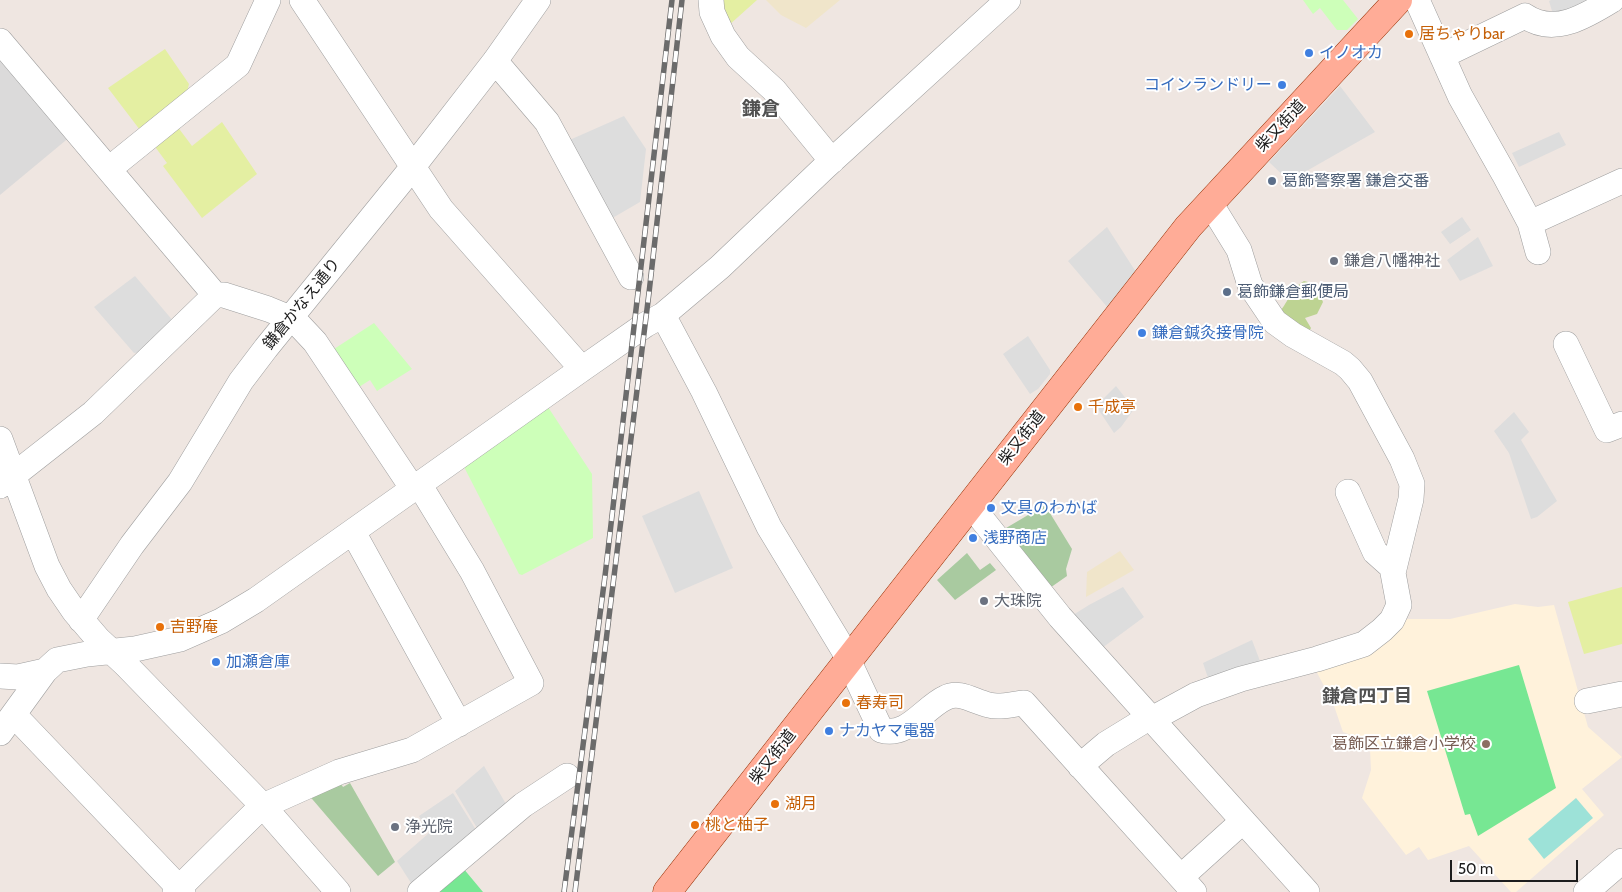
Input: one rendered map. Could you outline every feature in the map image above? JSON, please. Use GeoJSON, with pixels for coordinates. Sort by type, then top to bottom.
{"type":"FeatureCollection","features":[{"type":"Feature","properties":{"kind":"main road","name":"柴又街道"},"geometry":{"type":"LineString","coordinates":[[667,892],[1182,235],[1398,0]]}},
{"type":"Feature","properties":{"kind":"street"},"geometry":{"type":"LineString","coordinates":[[109,169],[238,65],[268,0]]}},
{"type":"Feature","properties":{"kind":"street"},"geometry":{"type":"LineString","coordinates":[[302,0],[441,209],[582,369]]}},
{"type":"Feature","properties":{"kind":"street","name":"鎌倉かなえ通り"},"geometry":{"type":"LineString","coordinates":[[81,620],[132,545],[180,482],[241,381],[412,168],[495,61],[538,0]]}},
{"type":"Feature","properties":{"kind":"street"},"geometry":{"type":"LineString","coordinates":[[711,0],[712,12],[723,36],[738,57],[774,90],[832,161]]}},
{"type":"Feature","properties":{"kind":"street"},"geometry":{"type":"LineString","coordinates":[[0,676],[18,677],[87,654],[135,649],[180,639],[221,621],[256,600],[582,369],[645,325],[663,315],[720,267],[832,161],[1008,0]]}},
{"type":"Feature","properties":{"kind":"street"},"geometry":{"type":"LineString","coordinates":[[1417,0],[1467,108],[1530,223],[1538,252]]}},
{"type":"Feature","properties":{"kind":"street"},"geometry":{"type":"LineString","coordinates":[[1442,56],[1522,8],[1541,24],[1552,26],[1583,17],[1612,0]]}},
{"type":"Feature","properties":{"kind":"street"},"geometry":{"type":"LineString","coordinates":[[0,41],[215,295]]}},
{"type":"Feature","properties":{"kind":"street"},"geometry":{"type":"LineString","coordinates":[[495,61],[547,122],[631,276]]}},
{"type":"Feature","properties":{"kind":"street"},"geometry":{"type":"LineString","coordinates":[[1530,223],[1622,181]]}},
{"type":"Feature","properties":{"kind":"street"},"geometry":{"type":"LineString","coordinates":[[1080,766],[1106,744],[1196,694],[1241,679],[1317,659],[1364,644],[1392,620],[1398,609],[1399,604],[1393,573],[1411,499],[1412,484],[1402,459],[1360,380],[1350,369],[1343,363],[1293,336],[1275,322],[1250,285],[1239,250],[1209,204]]}},
{"type":"Feature","properties":{"kind":"street"},"geometry":{"type":"LineString","coordinates":[[7,481],[93,413],[215,295],[224,295],[268,309],[290,318],[315,342],[416,486],[472,571],[531,683],[412,750],[339,772],[263,806],[179,891],[7,724],[51,666]]}},
{"type":"Feature","properties":{"kind":"street"},"geometry":{"type":"LineString","coordinates":[[663,315],[704,392],[769,527],[843,649],[882,730],[889,732],[899,730],[944,698],[957,694],[990,706],[1024,703],[1188,884],[1243,821]]}},
{"type":"Feature","properties":{"kind":"street"},"geometry":{"type":"LineString","coordinates":[[1566,344],[1607,430],[1622,424]]}},
{"type":"Feature","properties":{"kind":"street"},"geometry":{"type":"LineString","coordinates":[[0,439],[7,481],[52,576],[81,620],[263,806],[338,892]]}},
{"type":"Feature","properties":{"kind":"street"},"geometry":{"type":"LineString","coordinates":[[1348,492],[1375,552],[1394,569]]}},
{"type":"Feature","properties":{"kind":"street"},"geometry":{"type":"LineString","coordinates":[[969,506],[977,513],[1060,617],[1307,892]]}},
{"type":"Feature","properties":{"kind":"street"},"geometry":{"type":"LineString","coordinates":[[353,532],[459,724]]}},
{"type":"Feature","properties":{"kind":"street"},"geometry":{"type":"LineString","coordinates":[[1587,701],[1622,694]]}},
{"type":"Feature","properties":{"kind":"street"},"geometry":{"type":"LineString","coordinates":[[420,892],[523,805],[567,776]]}},
{"type":"Feature","properties":{"kind":"street"},"geometry":{"type":"LineString","coordinates":[[1586,892],[1622,862]]}},
{"type":"Feature","properties":{"kind":"shaded area"},"geometry":{"type":"Polygon","coordinates":[[[766,0],[840,0],[806,28],[781,15],[766,0]]]}},
{"type":"Feature","properties":{"kind":"shaded area"},"geometry":{"type":"Polygon","coordinates":[[[1590,0],[1555,21],[1549,1],[1590,0]]]}},
{"type":"Feature","properties":{"kind":"shaded area"},"geometry":{"type":"Polygon","coordinates":[[[0,57],[71,136],[0,195],[0,57]]]}},
{"type":"Feature","properties":{"kind":"shaded area"},"geometry":{"type":"Polygon","coordinates":[[[1340,86],[1375,132],[1289,181],[1269,162],[1340,86]]]}},
{"type":"Feature","properties":{"kind":"shaded area"},"geometry":{"type":"Polygon","coordinates":[[[624,116],[646,149],[640,202],[609,220],[565,142],[624,116]]]}},
{"type":"Feature","properties":{"kind":"shaded area"},"geometry":{"type":"Polygon","coordinates":[[[1559,132],[1566,145],[1519,167],[1512,153],[1559,132]]]}},
{"type":"Feature","properties":{"kind":"shaded area"},"geometry":{"type":"Polygon","coordinates":[[[1462,217],[1471,230],[1450,244],[1441,232],[1462,217]]]}},
{"type":"Feature","properties":{"kind":"shaded area"},"geometry":{"type":"Polygon","coordinates":[[[1107,227],[1136,272],[1108,308],[1068,261],[1107,227]]]}},
{"type":"Feature","properties":{"kind":"shaded area"},"geometry":{"type":"Polygon","coordinates":[[[1478,237],[1493,266],[1460,281],[1447,260],[1478,237]]]}},
{"type":"Feature","properties":{"kind":"shaded area"},"geometry":{"type":"Polygon","coordinates":[[[135,276],[174,322],[142,352],[134,353],[94,307],[135,276]]]}},
{"type":"Feature","properties":{"kind":"shaded area"},"geometry":{"type":"Polygon","coordinates":[[[1028,336],[1050,370],[1050,374],[1038,389],[1030,394],[1003,354],[1028,336]]]}},
{"type":"Feature","properties":{"kind":"shaded area"},"geometry":{"type":"Polygon","coordinates":[[[1116,386],[1134,409],[1121,427],[1114,433],[1096,406],[1116,386]]]}},
{"type":"Feature","properties":{"kind":"shaded area"},"geometry":{"type":"Polygon","coordinates":[[[1514,412],[1529,432],[1521,440],[1557,501],[1537,517],[1531,519],[1509,453],[1494,431],[1514,412]]]}},
{"type":"Feature","properties":{"kind":"shaded area"},"geometry":{"type":"Polygon","coordinates":[[[699,491],[733,568],[675,593],[642,516],[699,491]]]}},
{"type":"Feature","properties":{"kind":"shaded area"},"geometry":{"type":"Polygon","coordinates":[[[1120,551],[1134,570],[1086,597],[1087,572],[1120,551]]]}},
{"type":"Feature","properties":{"kind":"shaded area"},"geometry":{"type":"Polygon","coordinates":[[[1123,587],[1144,617],[1098,651],[1073,615],[1123,587]]]}},
{"type":"Feature","properties":{"kind":"shaded area","name":"葛飾区立鎌倉小学校"},"geometry":{"type":"Polygon","coordinates":[[[1515,604],[1538,607],[1554,605],[1588,727],[1622,757],[1582,789],[1604,815],[1516,892],[1511,892],[1469,846],[1428,860],[1419,847],[1406,855],[1362,798],[1371,770],[1370,749],[1360,738],[1343,732],[1333,703],[1314,667],[1401,619],[1450,619],[1515,604]]]}},
{"type":"Feature","properties":{"kind":"shaded area"},"geometry":{"type":"Polygon","coordinates":[[[1252,640],[1263,669],[1210,684],[1203,663],[1252,640]]]}},
{"type":"Feature","properties":{"kind":"shaded area"},"geometry":{"type":"Polygon","coordinates":[[[484,766],[506,804],[477,828],[455,791],[484,766]]]}},
{"type":"Feature","properties":{"kind":"shaded area"},"geometry":{"type":"Polygon","coordinates":[[[453,793],[476,830],[411,883],[397,861],[429,833],[419,816],[453,793]]]}},
{"type":"Feature","properties":{"kind":"green space"},"geometry":{"type":"Polygon","coordinates":[[[720,0],[757,0],[728,26],[720,0]]]}},
{"type":"Feature","properties":{"kind":"green space"},"geometry":{"type":"Polygon","coordinates":[[[1303,0],[1343,0],[1358,19],[1347,30],[1337,30],[1320,8],[1313,14],[1303,0]]]}},
{"type":"Feature","properties":{"kind":"green space"},"geometry":{"type":"Polygon","coordinates":[[[165,49],[189,84],[186,96],[140,130],[108,88],[165,49]]]}},
{"type":"Feature","properties":{"kind":"green space"},"geometry":{"type":"Polygon","coordinates":[[[222,122],[257,174],[202,218],[163,166],[167,163],[153,144],[177,126],[192,146],[222,122]]]}},
{"type":"Feature","properties":{"kind":"green space"},"geometry":{"type":"Polygon","coordinates":[[[1304,281],[1315,284],[1323,302],[1317,314],[1305,318],[1311,328],[1309,332],[1293,327],[1281,310],[1293,291],[1304,281]]]}},
{"type":"Feature","properties":{"kind":"green space"},"geometry":{"type":"Polygon","coordinates":[[[374,323],[412,369],[377,391],[370,380],[359,387],[334,349],[374,323]]]}},
{"type":"Feature","properties":{"kind":"green space"},"geometry":{"type":"Polygon","coordinates":[[[546,404],[592,474],[593,538],[522,575],[519,574],[462,463],[546,404]]]}},
{"type":"Feature","properties":{"kind":"green space"},"geometry":{"type":"Polygon","coordinates":[[[1045,505],[1072,549],[1066,569],[1067,576],[1047,590],[1001,531],[1045,505]]]}},
{"type":"Feature","properties":{"kind":"green space"},"geometry":{"type":"Polygon","coordinates":[[[967,553],[980,570],[990,563],[996,570],[955,600],[937,580],[967,553]]]}},
{"type":"Feature","properties":{"kind":"green space"},"geometry":{"type":"Polygon","coordinates":[[[1622,587],[1622,644],[1584,654],[1568,602],[1622,587]]]}},
{"type":"Feature","properties":{"kind":"green space"},"geometry":{"type":"Polygon","coordinates":[[[1519,665],[1556,788],[1478,836],[1470,814],[1465,815],[1427,691],[1519,665]]]}},
{"type":"Feature","properties":{"kind":"green space"},"geometry":{"type":"Polygon","coordinates":[[[338,779],[343,787],[350,783],[395,862],[378,876],[307,793],[338,779]]]}},
{"type":"Feature","properties":{"kind":"green space"},"geometry":{"type":"Polygon","coordinates":[[[463,868],[483,892],[431,892],[463,868]]]}},
{"type":"Feature","properties":{"kind":"water"},"geometry":{"type":"Polygon","coordinates":[[[1576,798],[1593,818],[1544,859],[1528,839],[1576,798]]]}},
{"type":"Feature","properties":{"kind":"railway"},"geometry":{"type":"LineString","coordinates":[[564,892],[605,576],[672,0]]}},
{"type":"Feature","properties":{"kind":"railway"},"geometry":{"type":"LineString","coordinates":[[575,892],[649,293],[682,0]]}},
{"type":"Feature","properties":{"kind":"place","name":"居ちゃりbar"},"geometry":{"type":"Point","coordinates":[1409,34]}},
{"type":"Feature","properties":{"kind":"place","name":"イノオカ"},"geometry":{"type":"Point","coordinates":[1309,53]}},
{"type":"Feature","properties":{"kind":"place","name":"コインランドリー"},"geometry":{"type":"Point","coordinates":[1282,85]}},
{"type":"Feature","properties":{"kind":"place","name":"葛飾警察署 鎌倉交番"},"geometry":{"type":"Point","coordinates":[1272,181]}},
{"type":"Feature","properties":{"kind":"place","name":"鎌倉八幡神社"},"geometry":{"type":"Point","coordinates":[1334,261]}},
{"type":"Feature","properties":{"kind":"place","name":"葛飾鎌倉郵便局"},"geometry":{"type":"Point","coordinates":[1227,292]}},
{"type":"Feature","properties":{"kind":"place","name":"鎌倉鍼灸接骨院"},"geometry":{"type":"Point","coordinates":[1142,333]}},
{"type":"Feature","properties":{"kind":"place","name":"千成亭"},"geometry":{"type":"Point","coordinates":[1078,407]}},
{"type":"Feature","properties":{"kind":"place","name":"文具のわかば"},"geometry":{"type":"Point","coordinates":[991,508]}},
{"type":"Feature","properties":{"kind":"place","name":"浅野商店"},"geometry":{"type":"Point","coordinates":[973,538]}},
{"type":"Feature","properties":{"kind":"place","name":"大珠院"},"geometry":{"type":"Point","coordinates":[984,601]}},
{"type":"Feature","properties":{"kind":"place","name":"吉野庵"},"geometry":{"type":"Point","coordinates":[160,627]}},
{"type":"Feature","properties":{"kind":"place","name":"加瀬倉庫"},"geometry":{"type":"Point","coordinates":[216,662]}},
{"type":"Feature","properties":{"kind":"place","name":"春寿司"},"geometry":{"type":"Point","coordinates":[846,703]}},
{"type":"Feature","properties":{"kind":"place","name":"ナカヤマ電器"},"geometry":{"type":"Point","coordinates":[829,731]}},
{"type":"Feature","properties":{"kind":"place","name":"葛飾区立鎌倉小学校"},"geometry":{"type":"Point","coordinates":[1486,744]}},
{"type":"Feature","properties":{"kind":"place","name":"湖月"},"geometry":{"type":"Point","coordinates":[775,804]}},
{"type":"Feature","properties":{"kind":"place","name":"桃と柚子"},"geometry":{"type":"Point","coordinates":[695,825]}},
{"type":"Feature","properties":{"kind":"place","name":"浄光院"},"geometry":{"type":"Point","coordinates":[395,827]}},
{"type":"Feature","properties":{"kind":"district","name":"鎌倉"},"geometry":{"type":"Point","coordinates":[761,109]}},
{"type":"Feature","properties":{"kind":"district","name":"鎌倉四丁目"},"geometry":{"type":"Point","coordinates":[1367,697]}}]}
